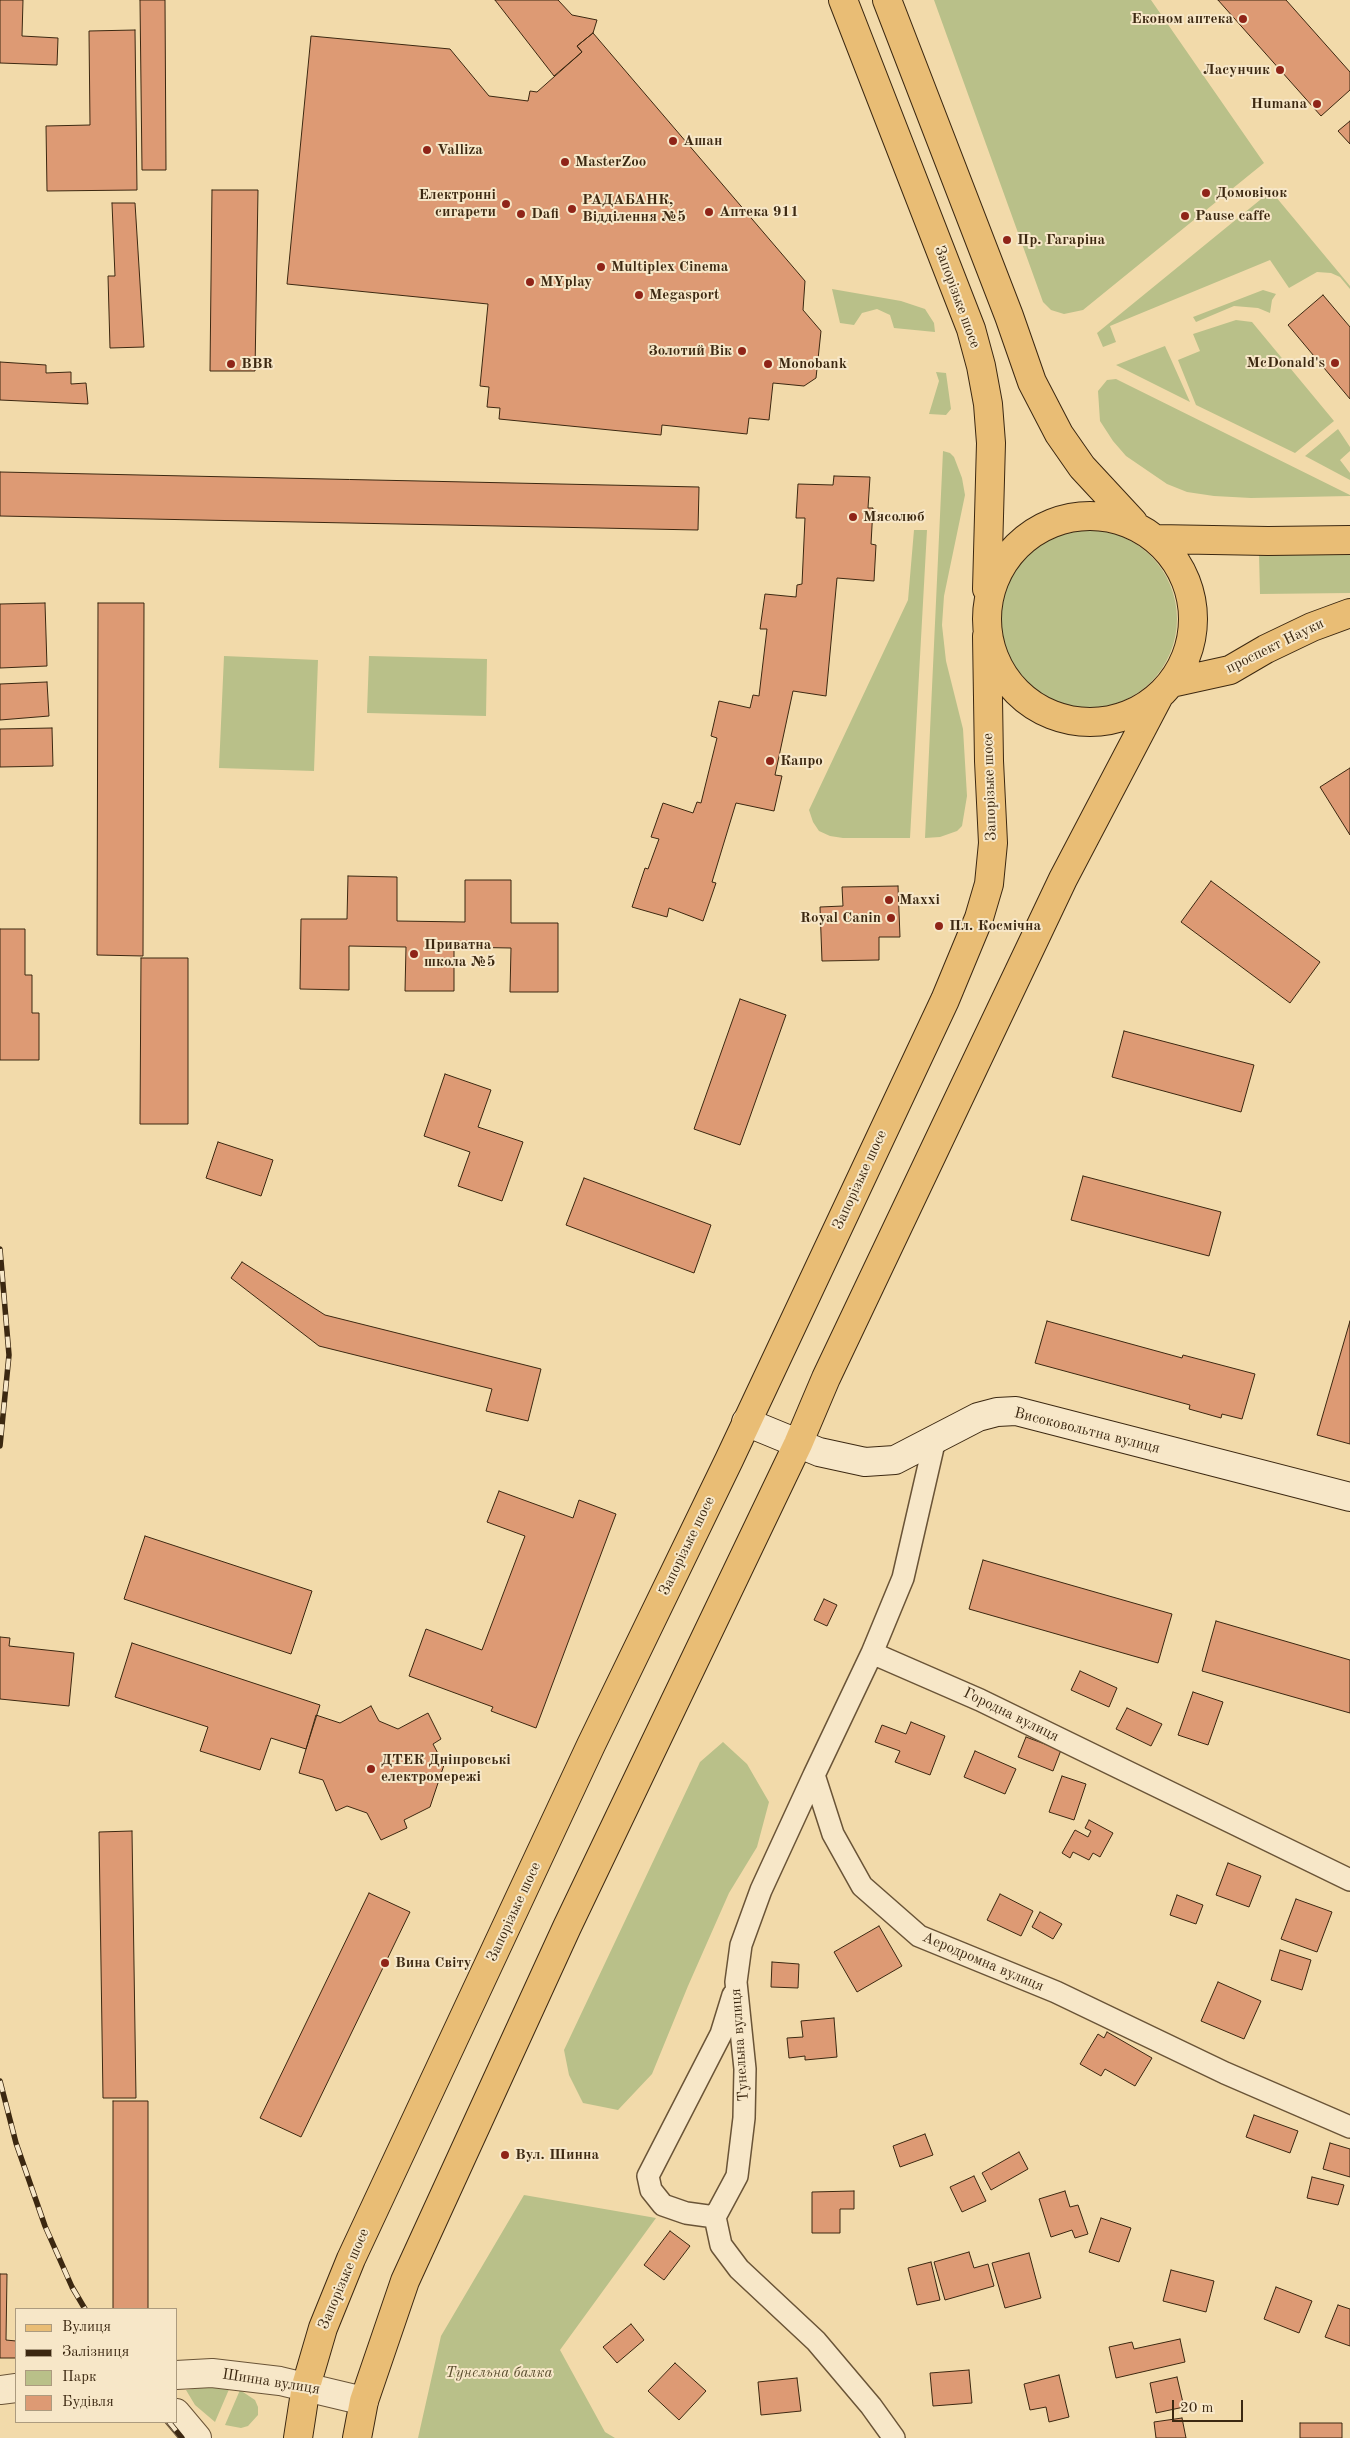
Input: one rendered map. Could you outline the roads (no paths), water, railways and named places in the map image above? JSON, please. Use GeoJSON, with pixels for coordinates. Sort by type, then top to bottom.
{"type":"FeatureCollection","features":[{"type":"Feature","properties":{"kind":"main road","name":"Запорізьке шосе"},"geometry":{"type":"LineString","coordinates":[[298,2438],[306,2386],[323,2328],[359,2242],[591,1745],[945,1000],[979,918],[989,884],[993,843],[989,761],[987,623],[987,526],[991,443],[988,404],[981,366],[971,329],[843,0]]}},
{"type":"Feature","properties":{"kind":"main road"},"geometry":{"type":"LineString","coordinates":[[357,2438],[364,2400],[405,2282],[571,1918],[798,1444],[826,1378],[1063,879],[1165,690],[1185,660],[1192,635],[1194,608],[1187,583],[1179,567],[1157,539],[1132,522],[1082,467],[1060,434],[1032,382],[1009,316],[887,0]]}},
{"type":"Feature","properties":{"kind":"main road"},"geometry":{"type":"LineString","coordinates":[[1132,522],[1114,518],[1083,516],[1054,522],[1027,536],[1006,558],[992,585],[987,623],[995,660],[1013,688],[1038,708],[1068,720],[1101,722],[1132,714],[1165,690]]}},
{"type":"Feature","properties":{"kind":"main road"},"geometry":{"type":"LineString","coordinates":[[1157,539],[1350,540]]}},
{"type":"Feature","properties":{"kind":"main road","name":"проспект Науки"},"geometry":{"type":"LineString","coordinates":[[1165,690],[1230,670],[1266,649],[1312,627],[1350,614]]}},
{"type":"Feature","properties":{"kind":"main road","name":"Високовольтна вулиця"},"geometry":{"type":"LineString","coordinates":[[746,1422],[819,1452],[866,1462],[895,1460],[978,1417],[997,1412],[1016,1411],[1350,1497]]}},
{"type":"Feature","properties":{"kind":"main road","name":"Шинна вулиця"},"geometry":{"type":"LineString","coordinates":[[178,2375],[212,2373],[236,2375],[306,2386],[364,2400]]}},
{"type":"Feature","properties":{"kind":"main road"},"geometry":{"type":"LineString","coordinates":[[0,2390],[15,2388]]}},
{"type":"Feature","properties":{"kind":"main road"},"geometry":{"type":"LineString","coordinates":[[178,2415],[198,2437]]}},
{"type":"Feature","properties":{"kind":"street"},"geometry":{"type":"LineString","coordinates":[[814,1775],[872,1652],[903,1578],[935,1439]]}},
{"type":"Feature","properties":{"kind":"street","name":"Городна вулиця"},"geometry":{"type":"LineString","coordinates":[[872,1652],[980,1700],[1350,1880]]}},
{"type":"Feature","properties":{"kind":"street","name":"Тунельна вулиця"},"geometry":{"type":"LineString","coordinates":[[715,2217],[736,2176],[744,2118],[744,2069],[736,1982],[741,1945],[761,1890],[814,1775]]}},
{"type":"Feature","properties":{"kind":"street","name":"Аеродромна вулиця"},"geometry":{"type":"LineString","coordinates":[[814,1775],[832,1834],[862,1886],[918,1936],[1056,1992],[1225,2073],[1350,2127]]}},
{"type":"Feature","properties":{"kind":"street"},"geometry":{"type":"LineString","coordinates":[[736,1982],[722,2034],[648,2176],[651,2190],[663,2205],[686,2213],[715,2217],[721,2244],[739,2269],[816,2341],[871,2406],[894,2438]]}},
{"type":"Feature","properties":{"kind":"railway"},"geometry":{"type":"LineString","coordinates":[[0,1249],[9,1355],[0,1446]]}},
{"type":"Feature","properties":{"kind":"railway"},"geometry":{"type":"LineString","coordinates":[[0,2081],[16,2143],[45,2226],[72,2287],[84,2308]]}},
{"type":"Feature","properties":{"kind":"railway"},"geometry":{"type":"LineString","coordinates":[[170,2423],[182,2438]]}},
{"type":"Feature","properties":{"kind":"place","name":"Економ аптека"},"geometry":{"type":"Point","coordinates":[1243,19]}},
{"type":"Feature","properties":{"kind":"place","name":"Ласунчик"},"geometry":{"type":"Point","coordinates":[1280,70]}},
{"type":"Feature","properties":{"kind":"place","name":"Humana"},"geometry":{"type":"Point","coordinates":[1317,104]}},
{"type":"Feature","properties":{"kind":"place","name":"Ашан"},"geometry":{"type":"Point","coordinates":[673,141]}},
{"type":"Feature","properties":{"kind":"place","name":"Valliza"},"geometry":{"type":"Point","coordinates":[427,150]}},
{"type":"Feature","properties":{"kind":"place","name":"MasterZoo"},"geometry":{"type":"Point","coordinates":[565,162]}},
{"type":"Feature","properties":{"kind":"place","name":"Домовічок"},"geometry":{"type":"Point","coordinates":[1206,193]}},
{"type":"Feature","properties":{"kind":"place","name":"Електронні сигарети"},"geometry":{"type":"Point","coordinates":[506,204]}},
{"type":"Feature","properties":{"kind":"place","name":"РАДАБАНК, Відділення №5"},"geometry":{"type":"Point","coordinates":[572,209]}},
{"type":"Feature","properties":{"kind":"place","name":"Аптека 911"},"geometry":{"type":"Point","coordinates":[709,212]}},
{"type":"Feature","properties":{"kind":"place","name":"Dafi"},"geometry":{"type":"Point","coordinates":[521,214]}},
{"type":"Feature","properties":{"kind":"place","name":"Pause caffe"},"geometry":{"type":"Point","coordinates":[1185,216]}},
{"type":"Feature","properties":{"kind":"place","name":"Пр. Гагаріна"},"geometry":{"type":"Point","coordinates":[1007,240]}},
{"type":"Feature","properties":{"kind":"place","name":"Multiplex Cinema"},"geometry":{"type":"Point","coordinates":[601,267]}},
{"type":"Feature","properties":{"kind":"place","name":"MYplay"},"geometry":{"type":"Point","coordinates":[530,282]}},
{"type":"Feature","properties":{"kind":"place","name":"Megasport"},"geometry":{"type":"Point","coordinates":[639,295]}},
{"type":"Feature","properties":{"kind":"place","name":"Золотий Вік"},"geometry":{"type":"Point","coordinates":[742,351]}},
{"type":"Feature","properties":{"kind":"place","name":"McDonald's"},"geometry":{"type":"Point","coordinates":[1335,363]}},
{"type":"Feature","properties":{"kind":"place","name":"BBR"},"geometry":{"type":"Point","coordinates":[231,364]}},
{"type":"Feature","properties":{"kind":"place","name":"Monobank"},"geometry":{"type":"Point","coordinates":[768,364]}},
{"type":"Feature","properties":{"kind":"place","name":"Мясолюб"},"geometry":{"type":"Point","coordinates":[853,517]}},
{"type":"Feature","properties":{"kind":"place","name":"Капро"},"geometry":{"type":"Point","coordinates":[770,761]}},
{"type":"Feature","properties":{"kind":"place","name":"Maxxi"},"geometry":{"type":"Point","coordinates":[889,900]}},
{"type":"Feature","properties":{"kind":"place","name":"Royal Canin"},"geometry":{"type":"Point","coordinates":[891,918]}},
{"type":"Feature","properties":{"kind":"place","name":"Пл. Космічна"},"geometry":{"type":"Point","coordinates":[939,926]}},
{"type":"Feature","properties":{"kind":"place","name":"Приватна школа №5"},"geometry":{"type":"Point","coordinates":[414,954]}},
{"type":"Feature","properties":{"kind":"place","name":"ДТЕК Дніпровські електромережі"},"geometry":{"type":"Point","coordinates":[371,1769]}},
{"type":"Feature","properties":{"kind":"place","name":"Вина Світу"},"geometry":{"type":"Point","coordinates":[385,1963]}},
{"type":"Feature","properties":{"kind":"place","name":"Вул. Шинна"},"geometry":{"type":"Point","coordinates":[505,2155]}},
{"type":"Feature","properties":{"kind":"park label","name":"Тунельна балка"},"geometry":{"type":"Point","coordinates":[499,2373]}}]}
